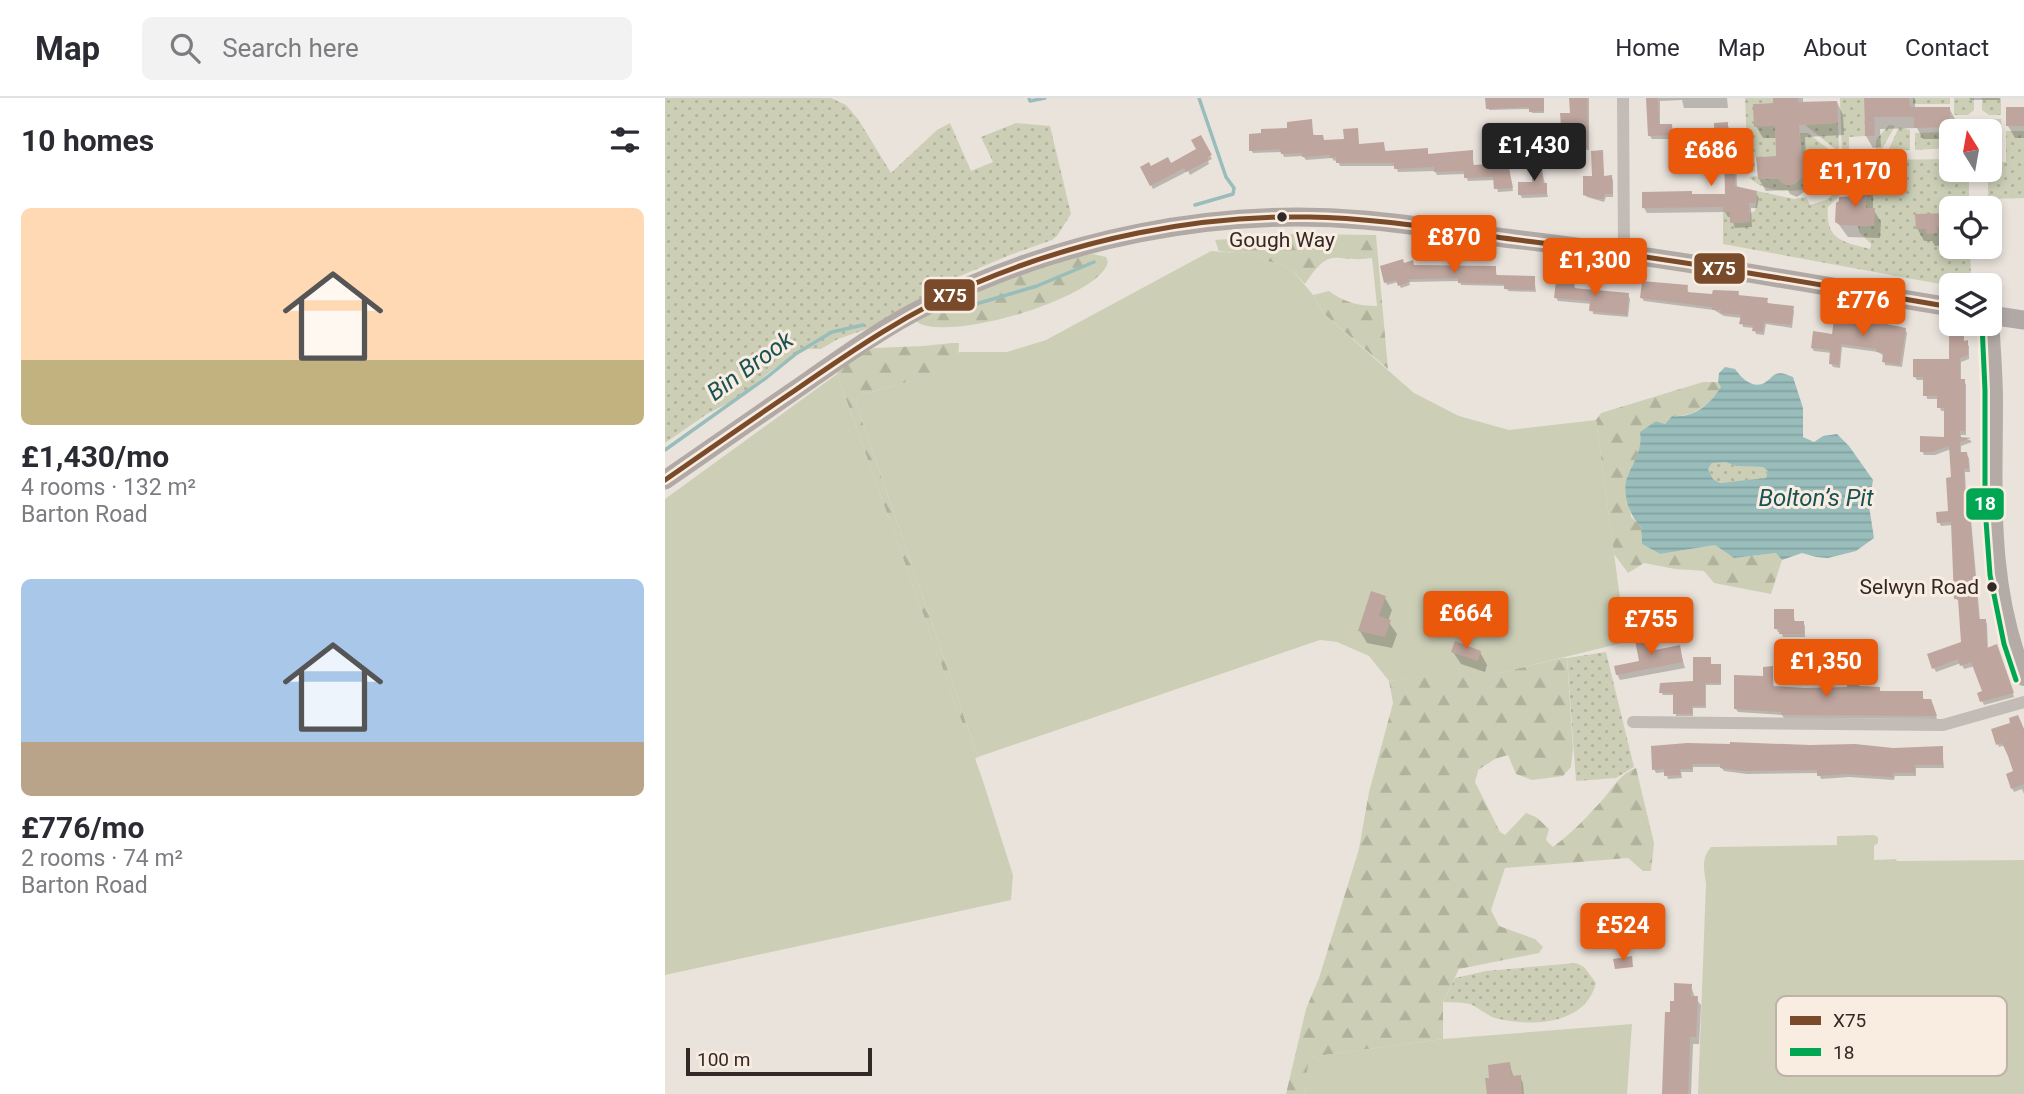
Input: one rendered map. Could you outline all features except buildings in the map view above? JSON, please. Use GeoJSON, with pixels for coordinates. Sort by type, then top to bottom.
{"type":"FeatureCollection","features":[{"type":"Feature","properties":{"kind":"main road"},"geometry":{"type":"LineString","coordinates":[[665,480],[830,366],[926,306],[1052,256],[1126,236],[1205,223],[1255,218],[1364,220],[1624,252],[1939,305]]}},
{"type":"Feature","properties":{"kind":"main road"},"geometry":{"type":"LineString","coordinates":[[2002,317],[2024,320]]}},
{"type":"Feature","properties":{"kind":"street"},"geometry":{"type":"LineString","coordinates":[[1623,98],[1624,252]]}},
{"type":"Feature","properties":{"kind":"street"},"geometry":{"type":"LineString","coordinates":[[1991,336],[1994,397],[1993,537],[2002,607],[2018,644],[2024,677]]}},
{"type":"Feature","properties":{"kind":"street"},"geometry":{"type":"LineString","coordinates":[[1633,722],[1943,725],[2024,702]]}},
{"type":"Feature","properties":{"kind":"green space"},"geometry":{"type":"Polygon","coordinates":[[[665,98],[831,98],[846,105],[858,119],[891,173],[937,130],[950,123],[971,171],[993,162],[981,137],[1016,123],[1050,126],[1071,214],[1052,240],[960,276],[867,329],[838,339],[821,349],[808,349],[771,371],[736,399],[707,414],[665,443],[665,98]]]}},
{"type":"Feature","properties":{"kind":"green space"},"geometry":{"type":"Polygon","coordinates":[[[1745,98],[1773,98],[1773,103],[1753,104],[1775,126],[1776,156],[1755,157],[1755,172],[1748,173],[1745,98]]]}},
{"type":"Feature","properties":{"kind":"green space"},"geometry":{"type":"Polygon","coordinates":[[[1840,98],[1864,98],[1865,136],[1849,137],[1849,150],[1842,154],[1840,98]]]}},
{"type":"Feature","properties":{"kind":"green space"},"geometry":{"type":"Polygon","coordinates":[[[1913,98],[1950,98],[1950,104],[1913,104],[1913,98]]]}},
{"type":"Feature","properties":{"kind":"green space"},"geometry":{"type":"Polygon","coordinates":[[[1954,98],[1974,98],[1974,110],[1968,115],[1954,115],[1954,98]]]}},
{"type":"Feature","properties":{"kind":"green space"},"geometry":{"type":"Polygon","coordinates":[[[1982,98],[2001,98],[2001,115],[1989,115],[1982,110],[1982,98]]]}},
{"type":"Feature","properties":{"kind":"green space"},"geometry":{"type":"Polygon","coordinates":[[[1838,123],[1839,152],[1805,125],[1838,123]]]}},
{"type":"Feature","properties":{"kind":"green space"},"geometry":{"type":"Polygon","coordinates":[[[1889,125],[1895,126],[1881,151],[1876,150],[1876,140],[1889,125]]]}},
{"type":"Feature","properties":{"kind":"green space"},"geometry":{"type":"Polygon","coordinates":[[[1899,127],[1910,130],[1910,150],[1888,151],[1899,127]]]}},
{"type":"Feature","properties":{"kind":"green space"},"geometry":{"type":"Polygon","coordinates":[[[2006,131],[2024,131],[2024,198],[1988,196],[1988,182],[2002,182],[2002,162],[2006,162],[2006,131]]]}},
{"type":"Feature","properties":{"kind":"green space"},"geometry":{"type":"Polygon","coordinates":[[[1939,132],[1939,149],[1915,150],[1915,133],[1939,132]]]}},
{"type":"Feature","properties":{"kind":"green space"},"geometry":{"type":"Polygon","coordinates":[[[1800,133],[1808,133],[1836,155],[1833,160],[1828,160],[1827,153],[1801,155],[1800,133]]]}},
{"type":"Feature","properties":{"kind":"green space"},"geometry":{"type":"Polygon","coordinates":[[[1939,159],[1939,182],[1969,182],[1969,196],[1939,196],[1939,259],[1970,259],[1971,273],[1939,273],[1939,284],[1723,244],[1723,212],[1730,212],[1730,223],[1750,222],[1750,213],[1755,211],[1757,191],[1794,199],[1806,197],[1810,205],[1826,200],[1840,188],[1841,194],[1828,207],[1829,226],[1838,238],[1870,249],[1871,244],[1859,232],[1858,226],[1874,226],[1863,208],[1863,200],[1867,199],[1867,181],[1879,181],[1880,160],[1939,159]]]}},
{"type":"Feature","properties":{"kind":"green space"},"geometry":{"type":"Polygon","coordinates":[[[1833,168],[1823,182],[1795,191],[1764,187],[1749,177],[1779,179],[1789,185],[1800,178],[1825,176],[1825,169],[1833,168]]]}},
{"type":"Feature","properties":{"kind":"green space"},"geometry":{"type":"Polygon","coordinates":[[[1294,234],[1376,235],[1388,369],[1324,314],[1313,295],[1329,291],[1351,303],[1377,306],[1372,258],[1328,259],[1314,271],[1305,284],[1294,272],[1282,265],[1266,261],[1254,252],[1219,251],[1215,240],[1294,234]]]}},
{"type":"Feature","properties":{"kind":"green space"},"geometry":{"type":"Polygon","coordinates":[[[1211,251],[1254,252],[1266,261],[1282,265],[1294,272],[1324,314],[1414,393],[1459,416],[1509,430],[1596,420],[1626,642],[1499,673],[1483,670],[1389,681],[1369,656],[1337,642],[1320,640],[978,757],[856,403],[857,397],[927,375],[940,369],[959,352],[1007,352],[1046,340],[1211,251]]]}},
{"type":"Feature","properties":{"kind":"green space"},"geometry":{"type":"Polygon","coordinates":[[[1093,254],[1106,257],[1108,262],[1099,276],[1079,290],[1052,302],[989,322],[959,327],[934,327],[917,322],[917,319],[963,294],[1093,254]]]}},
{"type":"Feature","properties":{"kind":"green space"},"geometry":{"type":"Polygon","coordinates":[[[959,343],[958,354],[952,363],[943,369],[857,397],[856,403],[978,757],[975,759],[837,374],[840,367],[874,348],[959,343]]]}},
{"type":"Feature","properties":{"kind":"green space"},"geometry":{"type":"Polygon","coordinates":[[[837,374],[982,778],[1013,875],[1011,900],[665,975],[665,499],[837,374]]]}},
{"type":"Feature","properties":{"kind":"green space"},"geometry":{"type":"Polygon","coordinates":[[[1703,382],[1718,382],[1722,386],[1712,399],[1695,412],[1672,416],[1665,424],[1656,421],[1645,429],[1638,454],[1627,477],[1631,517],[1641,526],[1642,544],[1660,554],[1715,545],[1734,558],[1776,553],[1782,560],[1771,594],[1714,583],[1704,571],[1644,563],[1628,573],[1614,554],[1596,420],[1601,413],[1703,382]]]}},
{"type":"Feature","properties":{"kind":"green space"},"geometry":{"type":"Polygon","coordinates":[[[1726,461],[1736,466],[1763,467],[1768,471],[1766,479],[1720,483],[1713,479],[1708,469],[1712,463],[1726,461]]]}},
{"type":"Feature","properties":{"kind":"green space"},"geometry":{"type":"Polygon","coordinates":[[[1606,652],[1634,767],[1616,778],[1576,781],[1567,658],[1606,652]]]}},
{"type":"Feature","properties":{"kind":"green space"},"geometry":{"type":"Polygon","coordinates":[[[1567,658],[1573,749],[1571,767],[1563,776],[1532,780],[1516,774],[1508,755],[1495,759],[1478,770],[1475,782],[1500,832],[1505,835],[1526,813],[1536,817],[1549,829],[1546,840],[1553,847],[1586,817],[1622,777],[1636,768],[1654,843],[1651,871],[1643,871],[1628,858],[1505,868],[1491,910],[1499,926],[1535,939],[1543,947],[1539,953],[1459,969],[1443,1002],[1443,1039],[1310,1057],[1304,1094],[1286,1094],[1306,1009],[1319,978],[1359,849],[1369,792],[1393,703],[1389,681],[1483,669],[1499,673],[1567,658]]]}},
{"type":"Feature","properties":{"kind":"green space"},"geometry":{"type":"Polygon","coordinates":[[[1837,836],[1878,837],[1878,843],[1874,846],[1874,860],[2024,860],[2024,1094],[1698,1094],[1706,884],[1704,864],[1708,851],[1711,847],[1837,845],[1837,836]]]}},
{"type":"Feature","properties":{"kind":"green space"},"geometry":{"type":"Polygon","coordinates":[[[1576,963],[1584,967],[1596,983],[1582,1007],[1557,1019],[1528,1023],[1513,1021],[1495,1018],[1470,1004],[1443,1002],[1455,978],[1486,971],[1576,963]]]}},
{"type":"Feature","properties":{"kind":"green space"},"geometry":{"type":"Polygon","coordinates":[[[1632,1024],[1627,1094],[1304,1094],[1309,1057],[1443,1039],[1632,1024]]]}},
{"type":"Feature","properties":{"kind":"water","name":"Bolton’s Pit"},"geometry":{"type":"Polygon","coordinates":[[[1725,367],[1735,369],[1745,380],[1758,385],[1778,373],[1793,377],[1803,408],[1803,437],[1814,442],[1823,436],[1837,434],[1873,480],[1869,506],[1874,538],[1856,551],[1828,558],[1802,553],[1782,560],[1776,553],[1734,558],[1715,545],[1660,554],[1642,544],[1641,527],[1630,510],[1625,489],[1639,449],[1640,432],[1656,421],[1665,424],[1672,416],[1688,415],[1701,409],[1721,387],[1718,382],[1719,373],[1725,367]],[[1726,462],[1712,463],[1708,469],[1713,479],[1720,483],[1766,478],[1768,471],[1763,467],[1736,466],[1726,462]]]}},
{"type":"Feature","properties":{"kind":"waterway"},"geometry":{"type":"LineString","coordinates":[[1029,98],[1030,101],[1045,98]]}},
{"type":"Feature","properties":{"kind":"waterway","name":"Bin Brook"},"geometry":{"type":"LineString","coordinates":[[1195,205],[1233,194],[1234,188],[1226,177],[1199,98]]}},
{"type":"Feature","properties":{"kind":"waterway","name":"Bin Brook"},"geometry":{"type":"LineString","coordinates":[[952,311],[1037,286],[1094,262]]}},
{"type":"Feature","properties":{"kind":"waterway","name":"Bin Brook"},"geometry":{"type":"LineString","coordinates":[[665,450],[797,353],[832,332],[863,325]]}},
{"type":"Feature","properties":{"kind":"transit line","name":"X75"},"geometry":{"type":"LineString","coordinates":[[665,480],[860,346],[952,294],[1016,267],[1056,254],[1097,242],[1181,225],[1267,217],[1336,218],[1391,223],[1686,263],[1939,305]]}},
{"type":"Feature","properties":{"kind":"transit line","name":"18"},"geometry":{"type":"LineString","coordinates":[[1983,336],[1985,507],[1990,575],[2004,644],[2016,680]]}},
{"type":"Feature","properties":{"kind":"place","name":"Gough Way"},"geometry":{"type":"Point","coordinates":[1282,217]}},
{"type":"Feature","properties":{"kind":"place","name":"Selwyn Road"},"geometry":{"type":"Point","coordinates":[1992,587]}}]}
